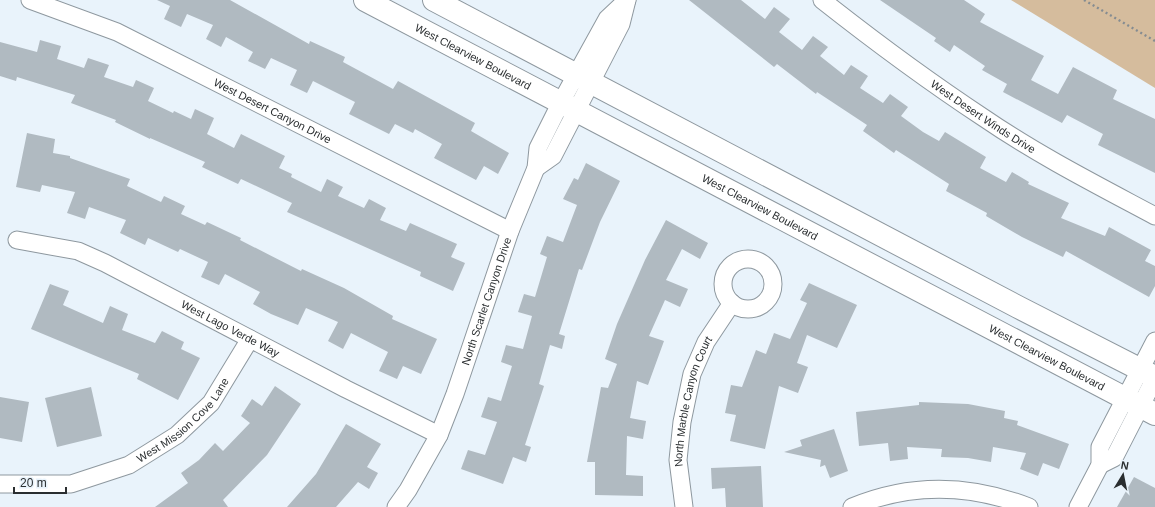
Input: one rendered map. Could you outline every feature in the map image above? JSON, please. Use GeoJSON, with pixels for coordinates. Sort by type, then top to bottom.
{"type":"FeatureCollection","features":[{"type":"Feature","properties":{"kind":"street","name":"West Desert Canyon Drive"},"geometry":{"type":"LineString","coordinates":[[30,0],[73,14],[124,35],[510,231]]}},
{"type":"Feature","properties":{"kind":"street","name":"West Clearview Boulevard"},"geometry":{"type":"LineString","coordinates":[[365,0],[568,108],[1140,406]]}},
{"type":"Feature","properties":{"kind":"street"},"geometry":{"type":"LineString","coordinates":[[434,0],[583,79],[769,174],[1018,308],[1150,374]]}},
{"type":"Feature","properties":{"kind":"street","name":"West Desert Winds Drive"},"geometry":{"type":"LineString","coordinates":[[822,0],[864,33],[985,119],[1075,173],[1155,216]]}},
{"type":"Feature","properties":{"kind":"street","name":"North Scarlet Canyon Drive"},"geometry":{"type":"LineString","coordinates":[[396,507],[408,490],[439,435],[457,387],[510,231],[536,168],[538,148],[568,108],[583,79]]}},
{"type":"Feature","properties":{"kind":"street","name":"West Lago Verde Way"},"geometry":{"type":"LineString","coordinates":[[16,240],[78,251],[106,263],[250,339],[439,435]]}},
{"type":"Feature","properties":{"kind":"street","name":"North Marble Canyon Court"},"geometry":{"type":"LineString","coordinates":[[684,507],[678,460],[682,422],[692,374],[706,342],[732,304]]}},
{"type":"Feature","properties":{"kind":"street","name":"West Mission Cove Lane"},"geometry":{"type":"LineString","coordinates":[[0,484],[71,484],[129,465],[177,435],[211,403],[250,339]]}},
{"type":"Feature","properties":{"kind":"street"},"geometry":{"type":"LineString","coordinates":[[1078,507],[1100,465],[1114,458],[1140,406],[1150,374],[1155,341]]}},
{"type":"Feature","properties":{"kind":"street"},"geometry":{"type":"LineString","coordinates":[[852,507],[886,496],[930,488],[971,491],[1004,497],[1029,507]]}},
{"type":"Feature","properties":{"kind":"path"},"geometry":{"type":"LineString","coordinates":[[1084,0],[1155,41]]}},
{"type":"Feature","properties":{"kind":"shaded area"},"geometry":{"type":"Polygon","coordinates":[[[1011,0],[1155,0],[1155,88],[1011,0]]]}},
{"type":"Feature","properties":{"kind":"building"},"geometry":{"type":"Polygon","coordinates":[[[157,0],[230,0],[309,44],[310,41],[345,57],[343,62],[393,89],[398,81],[475,123],[471,131],[509,153],[498,174],[484,166],[476,180],[434,158],[442,144],[415,129],[413,133],[395,124],[389,134],[349,114],[355,102],[313,81],[307,93],[290,85],[297,70],[271,58],[265,69],[248,61],[253,52],[226,37],[221,47],[206,39],[213,25],[187,14],[181,27],[164,19],[170,6],[157,0]]]}},
{"type":"Feature","properties":{"kind":"building"},"geometry":{"type":"Polygon","coordinates":[[[689,0],[741,0],[765,19],[774,7],[790,19],[779,32],[802,50],[813,36],[828,47],[820,56],[844,75],[851,65],[868,76],[860,88],[883,103],[890,94],[908,107],[901,116],[923,132],[939,141],[945,132],[986,157],[980,168],[1006,182],[1012,172],[1029,182],[1028,184],[1069,203],[1061,218],[1105,236],[1109,227],[1151,250],[1145,261],[1155,266],[1155,286],[1149,297],[1066,251],[1063,257],[1022,237],[986,216],[987,213],[946,191],[949,184],[896,150],[894,153],[863,131],[867,125],[817,92],[816,94],[777,64],[774,67],[689,0]]]}},
{"type":"Feature","properties":{"kind":"building"},"geometry":{"type":"Polygon","coordinates":[[[880,0],[964,0],[985,14],[980,22],[1044,56],[1031,80],[1058,94],[1073,67],[1117,90],[1113,99],[1155,119],[1155,173],[1098,145],[1103,134],[1067,115],[1062,123],[1003,92],[1007,84],[982,70],[985,66],[954,45],[950,52],[934,41],[936,38],[880,0]]]}},
{"type":"Feature","properties":{"kind":"building"},"geometry":{"type":"Polygon","coordinates":[[[40,40],[61,46],[57,59],[84,68],[88,58],[109,65],[104,77],[133,87],[136,80],[154,88],[148,101],[173,113],[174,111],[191,119],[195,109],[214,118],[207,134],[234,148],[241,134],[285,156],[279,168],[292,174],[291,177],[321,192],[327,179],[343,187],[338,196],[364,208],[369,199],[386,208],[380,220],[406,231],[410,223],[457,244],[451,257],[465,263],[453,291],[420,276],[421,272],[287,212],[292,203],[241,179],[238,184],[202,167],[205,162],[150,139],[115,122],[116,120],[71,103],[75,95],[17,77],[16,81],[0,76],[0,42],[37,52],[40,40]]]}},
{"type":"Feature","properties":{"kind":"building"},"geometry":{"type":"Polygon","coordinates":[[[27,133],[55,139],[53,153],[70,156],[70,158],[130,179],[127,186],[161,202],[164,196],[185,206],[181,214],[205,225],[207,222],[241,238],[240,240],[301,271],[302,269],[344,288],[393,316],[392,319],[437,339],[421,374],[403,366],[397,379],[379,371],[388,352],[351,333],[343,349],[328,341],[338,322],[306,308],[298,325],[271,314],[253,304],[260,292],[225,274],[219,285],[201,277],[208,262],[180,249],[178,252],[148,238],[145,245],[120,233],[126,220],[89,207],[85,219],[67,213],[75,192],[42,185],[40,192],[16,187],[27,133]]]}},
{"type":"Feature","properties":{"kind":"building"},"geometry":{"type":"Polygon","coordinates":[[[586,163],[620,181],[600,222],[582,270],[579,269],[559,334],[565,336],[562,349],[550,345],[539,384],[544,386],[525,445],[531,447],[526,462],[513,457],[503,484],[461,469],[468,450],[485,455],[497,422],[481,417],[488,397],[501,401],[512,366],[501,362],[506,345],[523,349],[532,316],[518,312],[524,294],[535,297],[547,257],[540,254],[547,236],[563,242],[577,205],[563,199],[574,178],[578,180],[586,163]]]}},
{"type":"Feature","properties":{"kind":"building"},"geometry":{"type":"Polygon","coordinates":[[[666,220],[708,243],[700,259],[682,249],[666,280],[688,289],[680,307],[665,300],[649,336],[664,341],[648,385],[637,381],[630,418],[646,421],[643,439],[627,436],[626,475],[643,476],[643,496],[595,495],[595,462],[587,462],[601,387],[608,388],[617,364],[605,359],[617,324],[645,260],[666,220]]]}},
{"type":"Feature","properties":{"kind":"building"},"geometry":{"type":"Polygon","coordinates":[[[809,283],[857,305],[837,348],[807,335],[797,363],[808,367],[798,393],[779,386],[765,449],[730,441],[736,415],[725,413],[731,385],[742,387],[756,350],[766,354],[774,333],[790,339],[807,303],[800,300],[809,283]]]}},
{"type":"Feature","properties":{"kind":"building"},"geometry":{"type":"Polygon","coordinates":[[[50,284],[69,291],[63,305],[103,323],[110,306],[128,314],[122,330],[155,343],[162,331],[184,342],[181,349],[200,358],[178,400],[137,379],[139,374],[31,329],[50,284]]]}},
{"type":"Feature","properties":{"kind":"building"},"geometry":{"type":"Polygon","coordinates":[[[275,386],[301,404],[267,455],[223,500],[228,507],[155,507],[188,483],[181,473],[199,460],[215,443],[223,451],[250,423],[241,416],[252,399],[262,406],[275,386]]]}},
{"type":"Feature","properties":{"kind":"building"},"geometry":{"type":"Polygon","coordinates":[[[91,387],[102,436],[57,447],[45,398],[91,387]]]}},
{"type":"Feature","properties":{"kind":"building"},"geometry":{"type":"Polygon","coordinates":[[[0,397],[29,402],[22,442],[0,438],[0,397]]]}},
{"type":"Feature","properties":{"kind":"building"},"geometry":{"type":"Polygon","coordinates":[[[919,402],[968,404],[1005,411],[1004,418],[1018,421],[1017,425],[1069,444],[1059,469],[1043,463],[1038,476],[1020,469],[1026,453],[993,447],[991,462],[968,458],[941,457],[942,449],[907,447],[908,459],[890,461],[888,443],[859,446],[856,412],[919,405],[919,402]]]}},
{"type":"Feature","properties":{"kind":"building"},"geometry":{"type":"Polygon","coordinates":[[[346,424],[381,444],[367,467],[378,473],[369,489],[358,482],[336,507],[287,507],[316,474],[346,424]]]}},
{"type":"Feature","properties":{"kind":"building"},"geometry":{"type":"Polygon","coordinates":[[[834,429],[848,471],[830,478],[825,465],[820,467],[821,460],[784,452],[802,446],[800,440],[834,429]]]}},
{"type":"Feature","properties":{"kind":"building"},"geometry":{"type":"Polygon","coordinates":[[[761,466],[763,507],[726,507],[725,488],[712,489],[711,468],[761,466]]]}},
{"type":"Feature","properties":{"kind":"building"},"geometry":{"type":"Polygon","coordinates":[[[1134,477],[1155,488],[1155,507],[1117,507],[1134,477]]]}}]}
